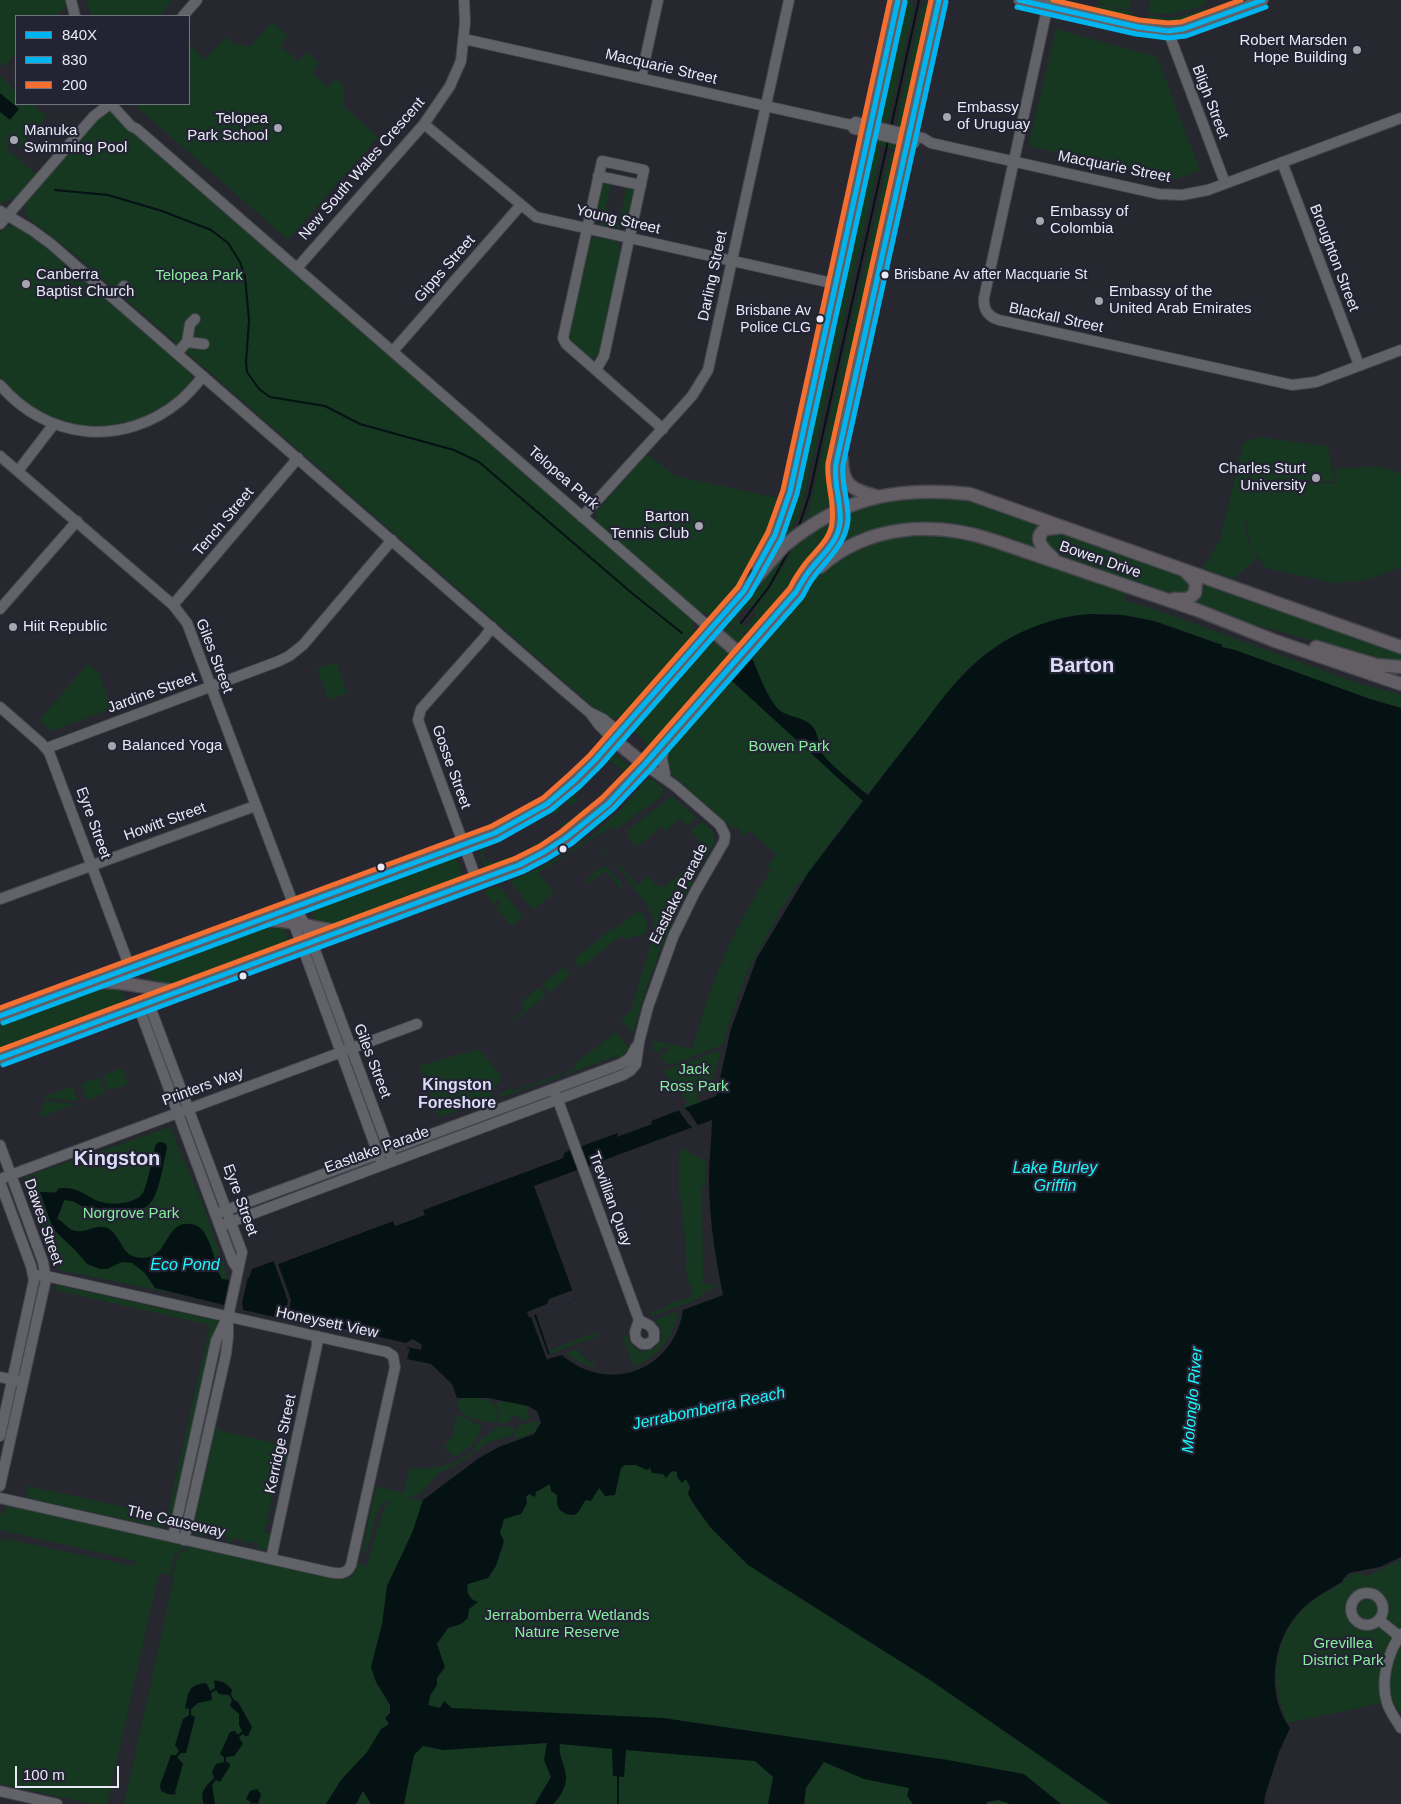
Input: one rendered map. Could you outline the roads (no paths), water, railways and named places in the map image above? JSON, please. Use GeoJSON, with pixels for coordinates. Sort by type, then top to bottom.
{"type":"FeatureCollection","features":[{"type":"Feature","properties":{"kind":"main road"},"geometry":{"type":"LineString","coordinates":[[0,1016],[495,833],[547,804],[575,780],[616,736],[744,591],[775,535],[790,492],[836,284],[876,131],[898,0]]}},
{"type":"Feature","properties":{"kind":"main road"},"geometry":{"type":"LineString","coordinates":[[0,1058],[144,1006],[525,862],[562,841],[603,810],[647,762],[796,592],[808,572],[827,550],[835,537],[839,525],[840,509],[835,473],[836,462],[842,441],[902,137],[939,0]]}},
{"type":"Feature","properties":{"kind":"main road","name":"Bowen Drive"},"geometry":{"type":"LineString","coordinates":[[842,441],[842,469],[845,480],[856,490],[877,496]]}},
{"type":"Feature","properties":{"kind":"main road","name":"Bowen Drive"},"geometry":{"type":"LineString","coordinates":[[744,591],[787,543],[807,528],[840,509],[877,496],[901,492],[937,490],[970,494],[1401,646]]}},
{"type":"Feature","properties":{"kind":"main road"},"geometry":{"type":"LineString","coordinates":[[1061,564],[1042,548],[1039,536],[1042,530],[1047,528],[1068,527]]}},
{"type":"Feature","properties":{"kind":"main road","name":"Bowen Drive"},"geometry":{"type":"LineString","coordinates":[[796,592],[823,565],[846,548],[880,535],[912,529],[939,528],[964,532],[1061,564],[1197,610],[1275,641],[1401,684]]}},
{"type":"Feature","properties":{"kind":"main road"},"geometry":{"type":"LineString","coordinates":[[1156,597],[1184,600],[1193,596],[1197,588],[1196,582],[1182,568]]}},
{"type":"Feature","properties":{"kind":"main road"},"geometry":{"type":"LineString","coordinates":[[1197,610],[1376,665],[1401,667]]}},
{"type":"Feature","properties":{"kind":"main road","name":"Telopea Park"},"geometry":{"type":"LineString","coordinates":[[710,628],[741,655]]}},
{"type":"Feature","properties":{"kind":"main road","name":"Eastlake Parade"},"geometry":{"type":"LineString","coordinates":[[616,736],[647,762]]}},
{"type":"Feature","properties":{"kind":"main road"},"geometry":{"type":"LineString","coordinates":[[255,921],[274,920],[327,930],[344,931]]}},
{"type":"Feature","properties":{"kind":"main road","name":"Eyre Street"},"geometry":{"type":"LineString","coordinates":[[130,968],[144,1006]]}},
{"type":"Feature","properties":{"kind":"main road"},"geometry":{"type":"LineString","coordinates":[[86,984],[106,982],[182,991]]}},
{"type":"Feature","properties":{"kind":"street"},"geometry":{"type":"LineString","coordinates":[[71,0],[75,15]]}},
{"type":"Feature","properties":{"kind":"street"},"geometry":{"type":"LineString","coordinates":[[184,15],[197,0]]}},
{"type":"Feature","properties":{"kind":"street","name":"New South Wales Crescent"},"geometry":{"type":"LineString","coordinates":[[297,268],[424,124],[450,86],[461,61],[464,39],[464,0]]}},
{"type":"Feature","properties":{"kind":"street"},"geometry":{"type":"LineString","coordinates":[[641,78],[658,0]]}},
{"type":"Feature","properties":{"kind":"street","name":"Darling Street"},"geometry":{"type":"LineString","coordinates":[[582,517],[692,396],[708,370],[789,0]]}},
{"type":"Feature","properties":{"kind":"street"},"geometry":{"type":"LineString","coordinates":[[1019,0],[1048,3],[1138,27],[1168,32],[1183,29],[1263,0]]}},
{"type":"Feature","properties":{"kind":"street","name":"Blackall Street"},"geometry":{"type":"LineString","coordinates":[[1048,3],[984,298],[985,310],[994,318],[1288,384],[1312,383],[1401,350]]}},
{"type":"Feature","properties":{"kind":"street","name":"Bligh Street"},"geometry":{"type":"LineString","coordinates":[[1168,32],[1225,183]]}},
{"type":"Feature","properties":{"kind":"street","name":"Macquarie Street"},"geometry":{"type":"LineString","coordinates":[[464,39],[851,125],[854,129],[876,131],[902,137],[923,138],[931,143],[1158,194],[1182,195],[1208,190],[1401,118]]}},
{"type":"Feature","properties":{"kind":"street","name":"New South Wales Crescent"},"geometry":{"type":"LineString","coordinates":[[461,61],[474,46],[484,44]]}},
{"type":"Feature","properties":{"kind":"street","name":"Telopea Park"},"geometry":{"type":"LineString","coordinates":[[111,105],[131,126],[137,129]]}},
{"type":"Feature","properties":{"kind":"street","name":"Telopea Park"},"geometry":{"type":"LineString","coordinates":[[120,105],[137,129],[710,628]]}},
{"type":"Feature","properties":{"kind":"street"},"geometry":{"type":"LineString","coordinates":[[0,224],[4,212],[98,108]]}},
{"type":"Feature","properties":{"kind":"street","name":"Young Street"},"geometry":{"type":"LineString","coordinates":[[424,124],[536,218],[836,284]]}},
{"type":"Feature","properties":{"kind":"street"},"geometry":{"type":"LineString","coordinates":[[596,370],[604,356],[644,170],[602,161],[563,338],[566,344],[596,370],[664,428]]}},
{"type":"Feature","properties":{"kind":"street","name":"Broughton Street"},"geometry":{"type":"LineString","coordinates":[[1282,162],[1359,366]]}},
{"type":"Feature","properties":{"kind":"street"},"geometry":{"type":"LineString","coordinates":[[598,176],[641,185]]}},
{"type":"Feature","properties":{"kind":"street","name":"Gipps Street"},"geometry":{"type":"LineString","coordinates":[[393,351],[520,206]]}},
{"type":"Feature","properties":{"kind":"street"},"geometry":{"type":"LineString","coordinates":[[4,212],[51,244],[589,712],[599,726],[616,736]]}},
{"type":"Feature","properties":{"kind":"street"},"geometry":{"type":"LineString","coordinates":[[114,298],[124,286]]}},
{"type":"Feature","properties":{"kind":"street"},"geometry":{"type":"LineString","coordinates":[[177,353],[188,342],[190,324],[195,319]]}},
{"type":"Feature","properties":{"kind":"street"},"geometry":{"type":"LineString","coordinates":[[188,342],[204,344]]}},
{"type":"Feature","properties":{"kind":"street"},"geometry":{"type":"LineString","coordinates":[[0,385],[21,406],[54,424],[93,432],[116,431],[161,414],[180,401],[204,376]]}},
{"type":"Feature","properties":{"kind":"street"},"geometry":{"type":"LineString","coordinates":[[18,471],[54,424]]}},
{"type":"Feature","properties":{"kind":"street","name":"Giles Street"},"geometry":{"type":"LineString","coordinates":[[0,456],[173,605],[187,623],[294,906],[318,975],[341,1052],[382,1165]]}},
{"type":"Feature","properties":{"kind":"street","name":"Tench Street"},"geometry":{"type":"LineString","coordinates":[[173,605],[298,458]]}},
{"type":"Feature","properties":{"kind":"street"},"geometry":{"type":"LineString","coordinates":[[0,609],[77,521]]}},
{"type":"Feature","properties":{"kind":"street","name":"Jardine Street"},"geometry":{"type":"LineString","coordinates":[[47,748],[279,661],[297,650],[392,540]]}},
{"type":"Feature","properties":{"kind":"street","name":"Gosse Street"},"geometry":{"type":"LineString","coordinates":[[477,881],[419,728],[418,715],[421,709],[492,627]]}},
{"type":"Feature","properties":{"kind":"street","name":"Eyre Street"},"geometry":{"type":"LineString","coordinates":[[0,706],[47,748],[130,968]]}},
{"type":"Feature","properties":{"kind":"street"},"geometry":{"type":"LineString","coordinates":[[589,712],[603,719],[614,721],[631,719]]}},
{"type":"Feature","properties":{"kind":"street"},"geometry":{"type":"LineString","coordinates":[[603,719],[616,736]]}},
{"type":"Feature","properties":{"kind":"street"},"geometry":{"type":"LineString","coordinates":[[664,742],[662,759],[668,778]]}},
{"type":"Feature","properties":{"kind":"street","name":"Eastlake Parade"},"geometry":{"type":"LineString","coordinates":[[220,1226],[393,1161],[636,1064],[639,1042],[651,996],[668,949],[689,903],[724,842],[726,835],[720,825],[668,778],[647,762]]}},
{"type":"Feature","properties":{"kind":"street","name":"Howitt Street"},"geometry":{"type":"LineString","coordinates":[[0,899],[255,806]]}},
{"type":"Feature","properties":{"kind":"street","name":"Giles Street"},"geometry":{"type":"LineString","coordinates":[[318,975],[352,1048],[393,1161]]}},
{"type":"Feature","properties":{"kind":"street","name":"Eyre Street"},"geometry":{"type":"LineString","coordinates":[[144,1006],[183,1111],[220,1226],[233,1262],[238,1269]]}},
{"type":"Feature","properties":{"kind":"street","name":"Printers Way"},"geometry":{"type":"LineString","coordinates":[[0,1180],[11,1174],[416,1024]]}},
{"type":"Feature","properties":{"kind":"street","name":"Eastlake Parade"},"geometry":{"type":"LineString","coordinates":[[216,1214],[390,1150],[556,1095]]}},
{"type":"Feature","properties":{"kind":"street","name":"Trevillian Quay"},"geometry":{"type":"LineString","coordinates":[[556,1095],[639,1320]]}},
{"type":"Feature","properties":{"kind":"street","name":"Eyre Street"},"geometry":{"type":"LineString","coordinates":[[183,1111],[227,1211],[242,1252],[229,1312],[226,1354],[184,1540]]}},
{"type":"Feature","properties":{"kind":"street","name":"Dawes Street"},"geometry":{"type":"LineString","coordinates":[[0,1145],[43,1262],[46,1276],[45,1290],[0,1486]]}},
{"type":"Feature","properties":{"kind":"street","name":"Dawes Street"},"geometry":{"type":"LineString","coordinates":[[0,1180],[34,1275],[33,1287],[0,1436]]}},
{"type":"Feature","properties":{"kind":"street","name":"Honeysett View"},"geometry":{"type":"LineString","coordinates":[[34,1275],[229,1312],[317,1336],[388,1352],[393,1356],[396,1363],[352,1560],[350,1567],[345,1572]]}},
{"type":"Feature","properties":{"kind":"street","name":"Eyre Street"},"geometry":{"type":"LineString","coordinates":[[173,1537],[216,1341],[229,1312]]}},
{"type":"Feature","properties":{"kind":"street","name":"Kerridge Street"},"geometry":{"type":"LineString","coordinates":[[271,1559],[314,1363],[317,1336]]}},
{"type":"Feature","properties":{"kind":"street"},"geometry":{"type":"LineString","coordinates":[[0,1377],[24,1382]]}},
{"type":"Feature","properties":{"kind":"street","name":"The Causeway"},"geometry":{"type":"LineString","coordinates":[[0,1498],[334,1573],[345,1572]]}},
{"type":"Feature","properties":{"kind":"street"},"geometry":{"type":"LineString","coordinates":[[1379,1620],[1400,1635],[1392,1649],[1387,1665],[1385,1687],[1387,1702],[1401,1728]]}},
{"type":"Feature","properties":{"kind":"street"},"geometry":{"type":"LineString","coordinates":[[0,1791],[57,1804]]}},
{"type":"Feature","properties":{"kind":"water"},"geometry":{"type":"Polygon","coordinates":[[[0,93],[19,109],[10,120],[0,112],[0,93]]]}},
{"type":"Feature","properties":{"kind":"water","name":"Lake Burley Griffin"},"geometry":{"type":"Polygon","coordinates":[[[1089,614],[1123,615],[1154,621],[1222,645],[1222,647],[1401,708],[1401,1557],[1380,1567],[1349,1573],[1343,1581],[1302,1609],[1284,1635],[1275,1667],[1275,1683],[1277,1699],[1282,1714],[1290,1728],[1279,1752],[1264,1804],[1110,1804],[933,1682],[748,1565],[710,1527],[688,1494],[690,1487],[686,1479],[682,1483],[677,1477],[677,1472],[672,1471],[666,1478],[663,1474],[652,1473],[650,1468],[647,1470],[636,1465],[625,1465],[621,1468],[615,1495],[605,1496],[599,1488],[591,1501],[586,1500],[579,1512],[574,1515],[564,1513],[559,1509],[557,1495],[551,1491],[550,1484],[536,1492],[535,1497],[529,1494],[526,1497],[527,1503],[521,1514],[504,1519],[500,1533],[504,1541],[496,1566],[488,1578],[468,1584],[467,1590],[469,1595],[478,1602],[469,1609],[468,1618],[461,1624],[448,1628],[437,1644],[445,1667],[437,1678],[437,1685],[431,1694],[428,1705],[440,1708],[444,1701],[452,1708],[663,1718],[948,1760],[1024,1774],[1061,1804],[1010,1804],[998,1800],[987,1802],[987,1804],[913,1804],[907,1796],[909,1788],[864,1779],[824,1762],[806,1788],[804,1804],[768,1804],[773,1777],[755,1761],[626,1750],[624,1777],[613,1776],[612,1749],[560,1744],[566,1776],[564,1787],[553,1804],[535,1804],[551,1777],[544,1760],[547,1743],[444,1750],[423,1746],[414,1755],[404,1804],[371,1804],[363,1791],[356,1804],[326,1804],[341,1780],[367,1752],[381,1729],[389,1724],[385,1718],[390,1713],[390,1705],[376,1682],[371,1667],[382,1624],[387,1586],[412,1533],[423,1500],[479,1458],[499,1447],[534,1434],[541,1423],[537,1411],[528,1406],[488,1398],[457,1398],[452,1384],[431,1364],[407,1359],[410,1349],[407,1346],[243,1310],[242,1303],[248,1277],[252,1269],[274,1261],[275,1265],[278,1264],[393,1221],[395,1226],[424,1215],[423,1210],[563,1158],[564,1153],[568,1151],[618,1133],[617,1137],[652,1124],[651,1121],[716,1096],[731,1029],[757,958],[808,873],[863,801],[732,681],[752,658],[773,703],[782,712],[810,724],[815,730],[825,757],[868,795],[947,693],[975,663],[1020,633],[1054,620],[1089,614]],[[712,1120],[534,1186],[576,1300],[536,1314],[551,1358],[562,1355],[580,1367],[599,1373],[618,1374],[636,1370],[653,1362],[667,1348],[677,1331],[683,1310],[723,1295],[711,1222],[709,1192],[712,1120]]]}},
{"type":"Feature","properties":{"kind":"water","name":"Eco Pond"},"geometry":{"type":"Polygon","coordinates":[[[40,1192],[67,1193],[57,1219],[76,1231],[105,1227],[114,1233],[130,1255],[135,1257],[146,1258],[157,1253],[178,1226],[190,1224],[197,1226],[208,1239],[218,1266],[217,1270],[222,1279],[229,1280],[224,1305],[155,1288],[145,1273],[132,1263],[122,1262],[107,1269],[100,1269],[87,1264],[53,1229],[40,1192]]]}},
{"type":"Feature","properties":{"kind":"water"},"geometry":{"type":"Polygon","coordinates":[[[214,1681],[224,1683],[232,1690],[231,1695],[238,1702],[252,1727],[248,1736],[243,1734],[239,1737],[243,1744],[234,1756],[226,1757],[226,1762],[230,1766],[220,1782],[216,1780],[212,1785],[215,1804],[204,1804],[203,1792],[214,1778],[212,1772],[216,1764],[224,1762],[224,1757],[220,1754],[230,1732],[235,1731],[238,1735],[242,1731],[239,1725],[239,1714],[230,1706],[232,1700],[229,1695],[219,1694],[216,1690],[211,1693],[212,1700],[198,1703],[191,1709],[191,1715],[195,1718],[186,1753],[181,1753],[177,1757],[183,1764],[176,1794],[161,1791],[160,1785],[171,1755],[176,1755],[179,1751],[175,1745],[183,1719],[189,1715],[189,1709],[185,1708],[188,1694],[195,1686],[205,1683],[210,1691],[215,1688],[214,1681]]]}},
{"type":"Feature","properties":{"kind":"water"},"geometry":{"type":"Polygon","coordinates":[[[257,1789],[261,1794],[258,1804],[250,1804],[251,1802],[246,1799],[250,1791],[257,1789]]]}},
{"type":"Feature","properties":{"kind":"waterway"},"geometry":{"type":"LineString","coordinates":[[891,127],[919,0]]}},
{"type":"Feature","properties":{"kind":"waterway"},"geometry":{"type":"LineString","coordinates":[[798,529],[809,496],[888,141]]}},
{"type":"Feature","properties":{"kind":"waterway"},"geometry":{"type":"LineString","coordinates":[[55,190],[108,195],[162,211],[211,230],[228,243],[240,262],[245,277],[249,320],[247,372],[259,389],[270,397],[325,406],[360,424],[454,450],[479,462],[633,594],[682,633]]}},
{"type":"Feature","properties":{"kind":"waterway"},"geometry":{"type":"LineString","coordinates":[[741,623],[769,587],[791,547]]}},
{"type":"Feature","properties":{"kind":"waterway"},"geometry":{"type":"LineString","coordinates":[[62,1194],[75,1196],[100,1208],[123,1209],[138,1205],[148,1196],[161,1148]]}},
{"type":"Feature","properties":{"kind":"waterway"},"geometry":{"type":"LineString","coordinates":[[618,1776],[618,1804]]}},
{"type":"Feature","properties":{"kind":"place","name":"Robert Marsden Hope Building"},"geometry":{"type":"Point","coordinates":[1357,50]}},
{"type":"Feature","properties":{"kind":"place","name":"Embassy of Uruguay"},"geometry":{"type":"Point","coordinates":[947,117]}},
{"type":"Feature","properties":{"kind":"place","name":"Telopea Park School"},"geometry":{"type":"Point","coordinates":[278,128]}},
{"type":"Feature","properties":{"kind":"place","name":"Manuka Swimming Pool"},"geometry":{"type":"Point","coordinates":[14,140]}},
{"type":"Feature","properties":{"kind":"place","name":"Embassy of Colombia"},"geometry":{"type":"Point","coordinates":[1040,221]}},
{"type":"Feature","properties":{"kind":"place","name":"Brisbane Av after Macquarie St"},"geometry":{"type":"Point","coordinates":[885,275]}},
{"type":"Feature","properties":{"kind":"place","name":"Canberra Baptist Church"},"geometry":{"type":"Point","coordinates":[26,284]}},
{"type":"Feature","properties":{"kind":"place","name":"Embassy of the United Arab Emirates"},"geometry":{"type":"Point","coordinates":[1099,301]}},
{"type":"Feature","properties":{"kind":"place","name":"Brisbane Av Police CLG"},"geometry":{"type":"Point","coordinates":[820,319]}},
{"type":"Feature","properties":{"kind":"place","name":"Charles Sturt University"},"geometry":{"type":"Point","coordinates":[1316,478]}},
{"type":"Feature","properties":{"kind":"place","name":"Barton Tennis Club"},"geometry":{"type":"Point","coordinates":[699,526]}},
{"type":"Feature","properties":{"kind":"place","name":"Hiit Republic"},"geometry":{"type":"Point","coordinates":[13,627]}},
{"type":"Feature","properties":{"kind":"place","name":"Balanced Yoga"},"geometry":{"type":"Point","coordinates":[112,746]}},
{"type":"Feature","properties":{"kind":"district","name":"Barton"},"geometry":{"type":"Point","coordinates":[1082,666]}},
{"type":"Feature","properties":{"kind":"district","name":"Kingston Foreshore"},"geometry":{"type":"Point","coordinates":[457,1095]}},
{"type":"Feature","properties":{"kind":"district","name":"Kingston"},"geometry":{"type":"Point","coordinates":[117,1159]}},
{"type":"Feature","properties":{"kind":"park label","name":"Bowen Park"},"geometry":{"type":"Point","coordinates":[789,747]}},
{"type":"Feature","properties":{"kind":"park label","name":"Jack Ross Park"},"geometry":{"type":"Point","coordinates":[694,1078]}},
{"type":"Feature","properties":{"kind":"park label","name":"Norgrove Park"},"geometry":{"type":"Point","coordinates":[131,1214]}},
{"type":"Feature","properties":{"kind":"park label","name":"Jerrabomberra Wetlands Nature Reserve"},"geometry":{"type":"Point","coordinates":[567,1624]}},
{"type":"Feature","properties":{"kind":"park label","name":"Grevillea District Park"},"geometry":{"type":"Point","coordinates":[1343,1652]}},
{"type":"Feature","properties":{"kind":"water label","name":"Molonglo River"},"geometry":{"type":"Point","coordinates":[1193,1400]}},
{"type":"Feature","properties":{"kind":"water label","name":"Jerrabomberra Reach"},"geometry":{"type":"Point","coordinates":[709,1409]}}]}
